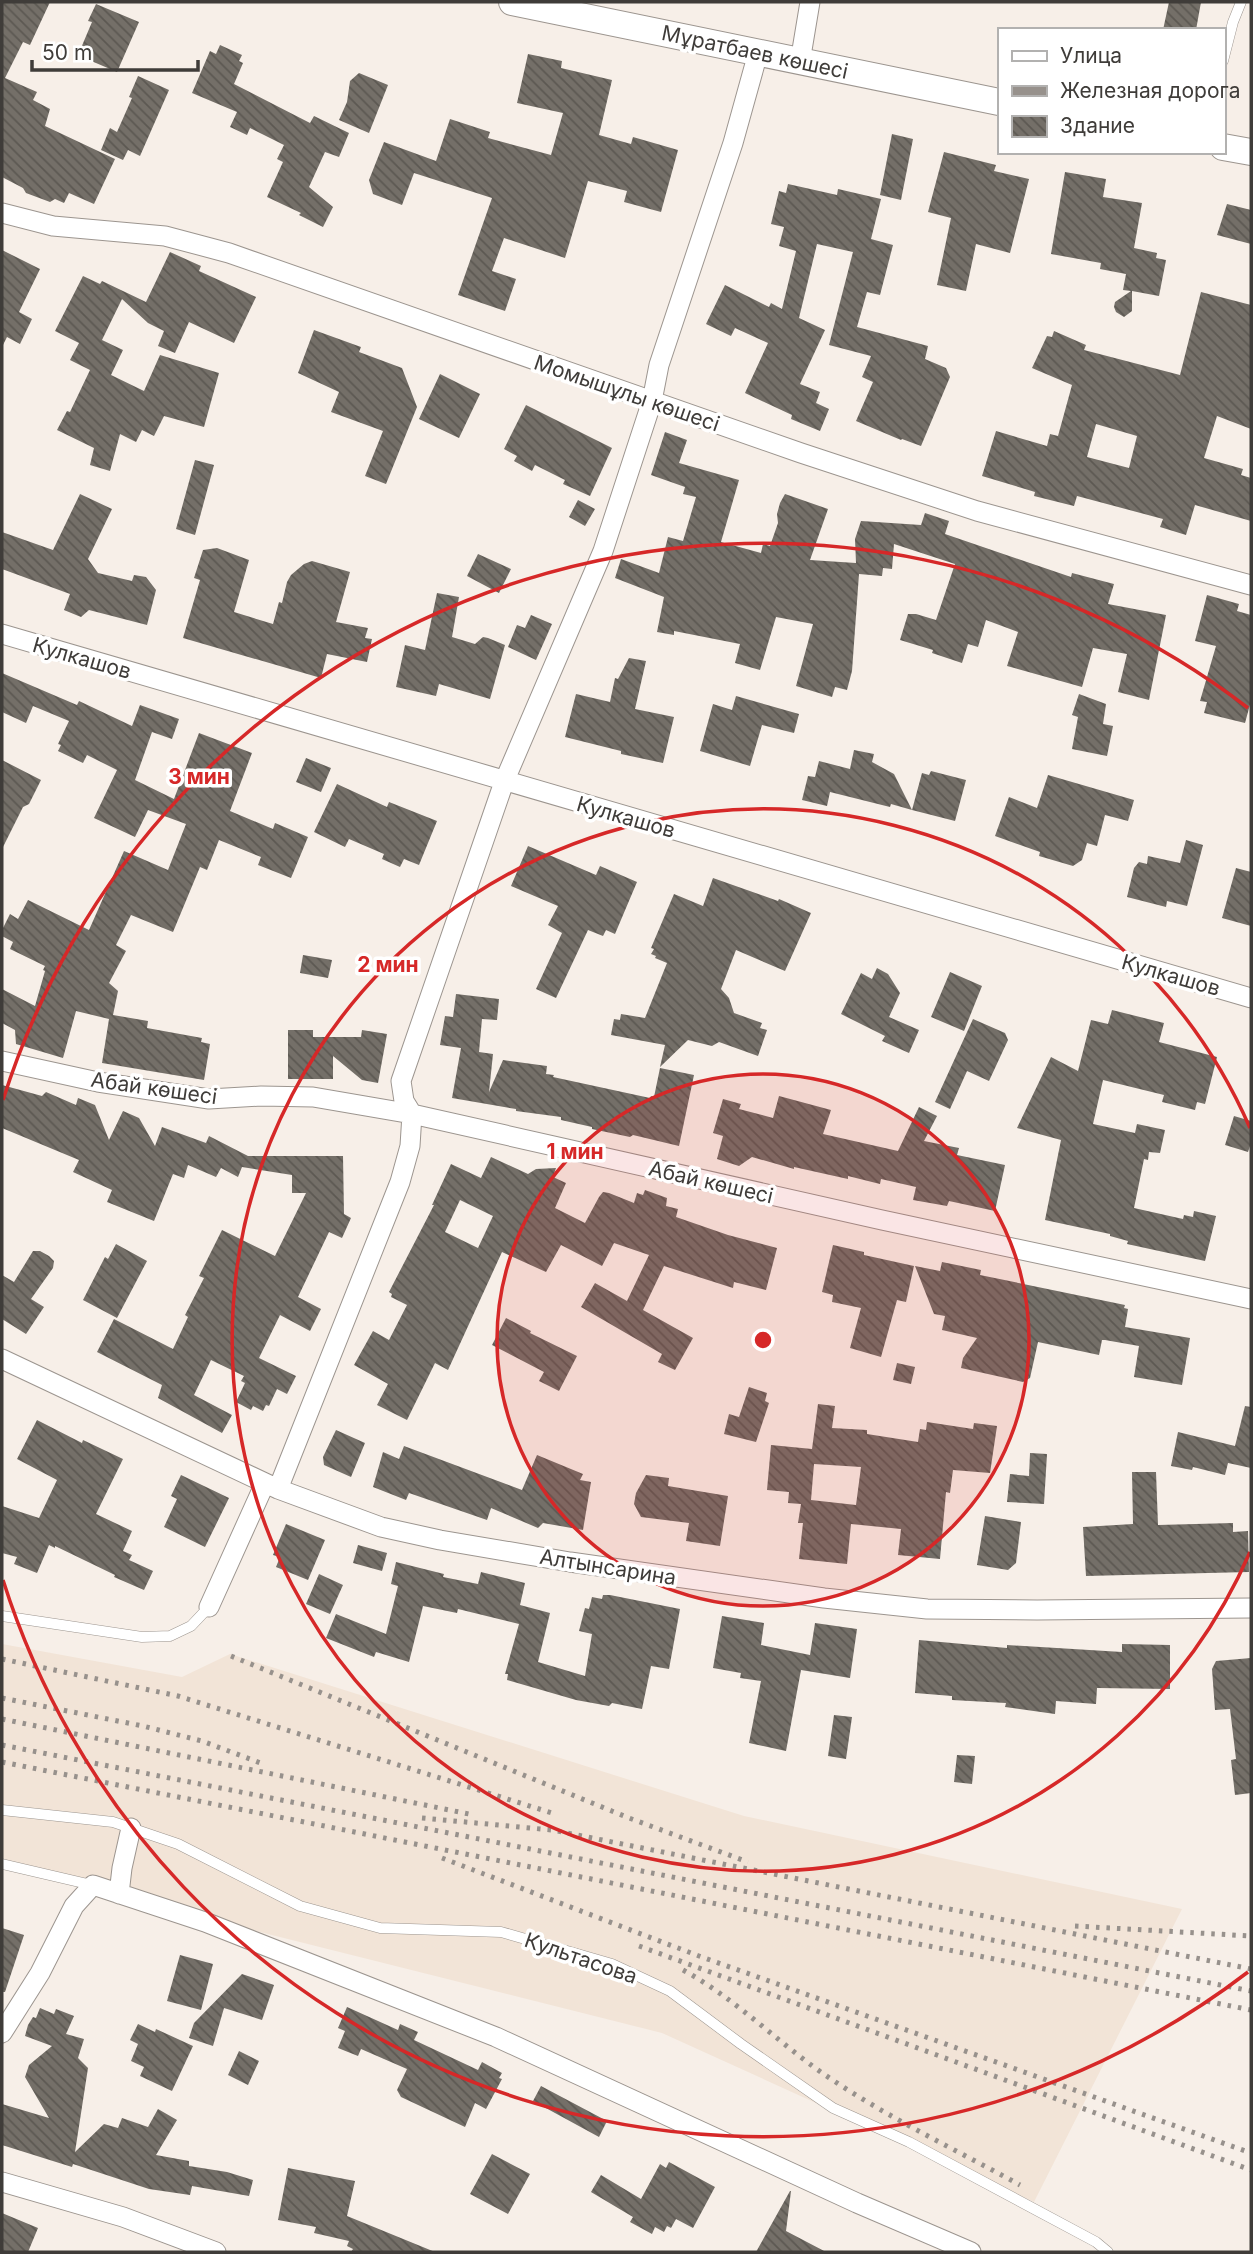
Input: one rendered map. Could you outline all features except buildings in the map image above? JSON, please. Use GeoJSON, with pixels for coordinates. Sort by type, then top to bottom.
{"type":"FeatureCollection","features":[{"type":"Feature","properties":{"kind":"street","name":"Мұратбаев көшесі"},"geometry":{"type":"LineString","coordinates":[[512,2],[575,8],[758,53],[998,102]]}},
{"type":"Feature","properties":{"kind":"street"},"geometry":{"type":"LineString","coordinates":[[800,62],[810,2]]}},
{"type":"Feature","properties":{"kind":"street"},"geometry":{"type":"LineString","coordinates":[[209,1607],[271,1486],[400,1182],[410,1146],[412,1114],[404,1101],[401,1081],[504,782],[603,551],[652,401],[659,365],[733,143],[758,53]]}},
{"type":"Feature","properties":{"kind":"street"},"geometry":{"type":"LineString","coordinates":[[1225,146],[1251,152]]}},
{"type":"Feature","properties":{"kind":"street","name":"Момышұлы көшесі"},"geometry":{"type":"LineString","coordinates":[[2,213],[54,226],[164,236],[229,253],[801,453],[977,511],[1251,585]]}},
{"type":"Feature","properties":{"kind":"street","name":"Кулкашов"},"geometry":{"type":"LineString","coordinates":[[2,634],[1251,998]]}},
{"type":"Feature","properties":{"kind":"street","name":"Абай көшесі"},"geometry":{"type":"LineString","coordinates":[[2,1061],[98,1082],[209,1099],[313,1097],[412,1114],[882,1220],[1251,1299]]}},
{"type":"Feature","properties":{"kind":"street","name":"Алтынсарина"},"geometry":{"type":"LineString","coordinates":[[2,1359],[271,1486],[381,1527],[440,1540],[569,1562],[824,1598],[927,1609],[1251,1608]]}},
{"type":"Feature","properties":{"kind":"street"},"geometry":{"type":"LineString","coordinates":[[119,1894],[131,1828]]}},
{"type":"Feature","properties":{"kind":"street"},"geometry":{"type":"LineString","coordinates":[[2,2033],[40,1973],[74,1906],[93,1885],[205,1922],[496,2037],[971,2252]]}},
{"type":"Feature","properties":{"kind":"street"},"geometry":{"type":"LineString","coordinates":[[2,2182],[122,2217],[216,2252]]}},
{"type":"Feature","properties":{"kind":"lane"},"geometry":{"type":"LineString","coordinates":[[1225,53],[1241,2]]}},
{"type":"Feature","properties":{"kind":"lane"},"geometry":{"type":"LineString","coordinates":[[2,1616],[142,1637],[170,1636],[191,1626],[209,1607]]}},
{"type":"Feature","properties":{"kind":"lane","name":"Культасова"},"geometry":{"type":"LineString","coordinates":[[2,1810],[113,1822],[178,1844],[300,1906],[380,1928],[501,1932],[612,1964],[670,1990],[741,2045],[833,2108],[909,2142],[1096,2242],[1108,2252]]}},
{"type":"Feature","properties":{"kind":"lane"},"geometry":{"type":"LineString","coordinates":[[2,1864],[93,1885]]}},
{"type":"Feature","properties":{"kind":"shaded area"},"geometry":{"type":"Polygon","coordinates":[[[2,1644],[182,1677],[230,1654],[744,1816],[1182,1909],[1034,2202],[662,2033],[2,1867],[2,1644]]]}},
{"type":"Feature","properties":{"kind":"railway"},"geometry":{"type":"LineString","coordinates":[[231,1656],[629,1818],[748,1862]]}},
{"type":"Feature","properties":{"kind":"railway"},"geometry":{"type":"LineString","coordinates":[[2,1659],[178,1696],[552,1813]]}},
{"type":"Feature","properties":{"kind":"railway"},"geometry":{"type":"LineString","coordinates":[[2,1698],[143,1726],[202,1741],[266,1765]]}},
{"type":"Feature","properties":{"kind":"railway"},"geometry":{"type":"LineString","coordinates":[[2,1719],[469,1814]]}},
{"type":"Feature","properties":{"kind":"railway"},"geometry":{"type":"LineString","coordinates":[[2,1745],[1251,1991]]}},
{"type":"Feature","properties":{"kind":"railway"},"geometry":{"type":"LineString","coordinates":[[2,1762],[1251,2010]]}},
{"type":"Feature","properties":{"kind":"railway"},"geometry":{"type":"LineString","coordinates":[[422,1818],[552,1830],[1251,1969]]}},
{"type":"Feature","properties":{"kind":"railway"},"geometry":{"type":"LineString","coordinates":[[442,1858],[699,1956],[1251,2153]]}},
{"type":"Feature","properties":{"kind":"railway"},"geometry":{"type":"LineString","coordinates":[[1075,1926],[1251,1936]]}},
{"type":"Feature","properties":{"kind":"railway"},"geometry":{"type":"LineString","coordinates":[[639,1946],[1251,2170]]}},
{"type":"Feature","properties":{"kind":"railway"},"geometry":{"type":"LineString","coordinates":[[683,1970],[722,1995],[834,2081],[902,2122],[1020,2185]]}}]}
